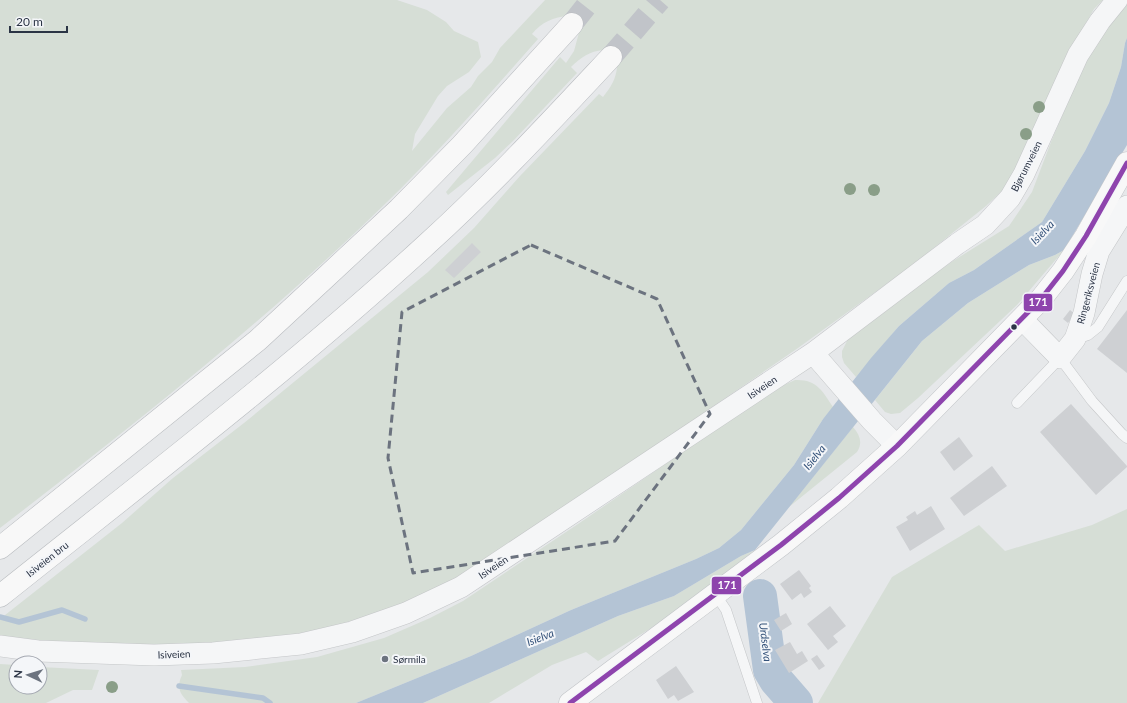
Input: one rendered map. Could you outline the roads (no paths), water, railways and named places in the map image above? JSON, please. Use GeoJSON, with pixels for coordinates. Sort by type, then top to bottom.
{"type":"FeatureCollection","features":[{"type":"Feature","properties":{"kind":"main road"},"geometry":{"type":"LineString","coordinates":[[0,548],[69,494],[258,340],[326,278],[399,209],[457,150],[572,24]]}},
{"type":"Feature","properties":{"kind":"main road","name":"Isiveien bru"},"geometry":{"type":"LineString","coordinates":[[0,596],[280,372],[354,310],[417,253],[493,180],[544,129],[611,57]]}},
{"type":"Feature","properties":{"kind":"main road"},"geometry":{"type":"LineString","coordinates":[[570,703],[781,545],[839,498],[897,446],[1041,299],[1063,271],[1086,236],[1127,163]]}},
{"type":"Feature","properties":{"kind":"street","name":"Bjørumveien"},"geometry":{"type":"LineString","coordinates":[[813,353],[957,244],[985,225],[1005,203],[1024,174],[1078,55],[1100,20],[1117,0]]}},
{"type":"Feature","properties":{"kind":"street","name":"Ringeriksveien"},"geometry":{"type":"LineString","coordinates":[[1060,358],[1074,339],[1084,313],[1092,274],[1099,251],[1127,206]]}},
{"type":"Feature","properties":{"kind":"street"},"geometry":{"type":"LineString","coordinates":[[1022,319],[1060,358]]}},
{"type":"Feature","properties":{"kind":"street"},"geometry":{"type":"LineString","coordinates":[[813,353],[872,421],[897,446]]}},
{"type":"Feature","properties":{"kind":"street","name":"Isiveien"},"geometry":{"type":"LineString","coordinates":[[0,646],[38,651],[154,655],[213,653],[301,644],[352,632],[406,613],[462,588],[813,353]]}},
{"type":"Feature","properties":{"kind":"lane"},"geometry":{"type":"LineString","coordinates":[[1074,339],[1088,335],[1098,327],[1127,281]]}},
{"type":"Feature","properties":{"kind":"lane"},"geometry":{"type":"LineString","coordinates":[[1017,403],[1060,358],[1092,401],[1127,438]]}},
{"type":"Feature","properties":{"kind":"lane"},"geometry":{"type":"LineString","coordinates":[[716,595],[726,610],[757,703]]}},
{"type":"Feature","properties":{"kind":"water","name":"Isielva"},"geometry":{"type":"Polygon","coordinates":[[[1127,38],[1127,145],[1064,250],[1029,265],[968,303],[922,341],[755,550],[741,556],[674,596],[618,616],[423,703],[356,703],[471,656],[571,610],[696,559],[719,548],[741,530],[794,465],[823,419],[871,358],[899,326],[949,283],[974,270],[1042,222],[1085,151],[1109,103],[1121,67],[1127,38]]]}},
{"type":"Feature","properties":{"kind":"waterway","name":"Urdselva"},"geometry":{"type":"LineString","coordinates":[[760,596],[770,670],[776,680],[796,703]]}},
{"type":"Feature","properties":{"kind":"waterway"},"geometry":{"type":"LineString","coordinates":[[0,617],[19,622],[62,610],[85,619]]}},
{"type":"Feature","properties":{"kind":"waterway"},"geometry":{"type":"LineString","coordinates":[[179,686],[263,698],[270,703]]}},
{"type":"Feature","properties":{"kind":"tunnel"},"geometry":{"type":"LineString","coordinates":[[572,24],[591,0]]}},
{"type":"Feature","properties":{"kind":"tunnel"},"geometry":{"type":"LineString","coordinates":[[611,57],[660,0]]}},
{"type":"Feature","properties":{"kind":"place","name":"Sørmila"},"geometry":{"type":"Point","coordinates":[385,659]}}]}
